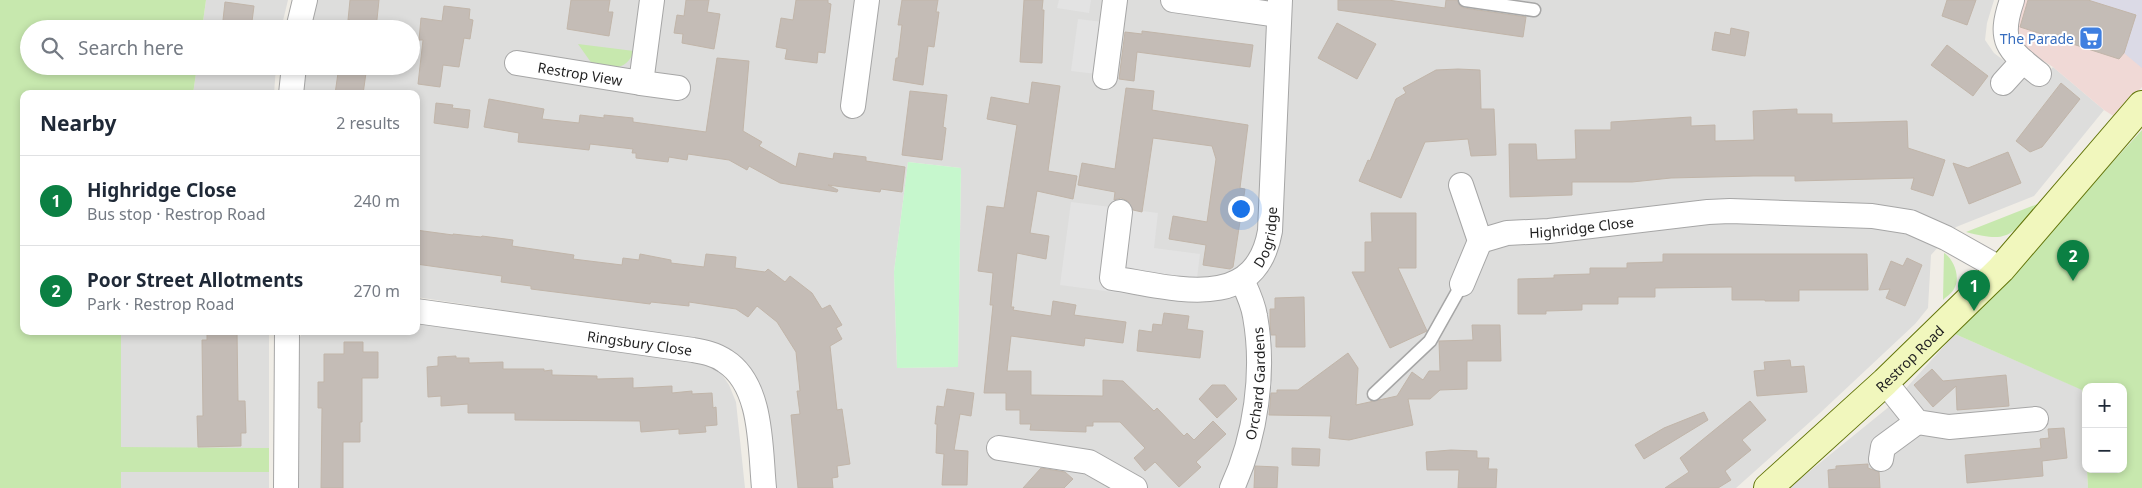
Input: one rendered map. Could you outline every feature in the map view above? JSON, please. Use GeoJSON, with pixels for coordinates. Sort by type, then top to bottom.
{"type":"FeatureCollection","features":[{"type":"Feature","properties":{"kind":"street"},"geometry":{"type":"LineString","coordinates":[[300,20],[305,0]]}},
{"type":"Feature","properties":{"kind":"street","name":"Restrop View"},"geometry":{"type":"LineString","coordinates":[[641,83],[652,0]]}},
{"type":"Feature","properties":{"kind":"street"},"geometry":{"type":"LineString","coordinates":[[853,106],[867,0]]}},
{"type":"Feature","properties":{"kind":"street"},"geometry":{"type":"LineString","coordinates":[[1105,77],[1115,0]]}},
{"type":"Feature","properties":{"kind":"street","name":"Dogridge"},"geometry":{"type":"LineString","coordinates":[[1120,212],[1112,278],[1200,290],[1216,290],[1242,280],[1253,272],[1262,259],[1270,231],[1279,7],[1173,0]]}},
{"type":"Feature","properties":{"kind":"street"},"geometry":{"type":"LineString","coordinates":[[2003,83],[2031,68],[2008,45],[2005,32],[2006,20],[2012,0]]}},
{"type":"Feature","properties":{"kind":"street","name":"Restrop View"},"geometry":{"type":"LineString","coordinates":[[517,63],[678,88]]}},
{"type":"Feature","properties":{"kind":"street"},"geometry":{"type":"LineString","coordinates":[[291,90],[293,75]]}},
{"type":"Feature","properties":{"kind":"street","name":"Restrop Road"},"geometry":{"type":"LineString","coordinates":[[1768,488],[1885,382],[2001,269],[2142,105]]}},
{"type":"Feature","properties":{"kind":"street"},"geometry":{"type":"LineString","coordinates":[[1462,184],[1480,241],[1462,284]]}},
{"type":"Feature","properties":{"kind":"street","name":"Highridge Close"},"geometry":{"type":"LineString","coordinates":[[1480,241],[1507,234],[1558,230],[1708,212],[1730,211],[1872,216],[1910,222],[1946,238],[2001,269]]}},
{"type":"Feature","properties":{"kind":"street","name":"Orchard Gardens"},"geometry":{"type":"LineString","coordinates":[[1232,488],[1250,437],[1258,395],[1258,339],[1255,315],[1242,280]]}},
{"type":"Feature","properties":{"kind":"street","name":"Ringsbury Close"},"geometry":{"type":"LineString","coordinates":[[420,312],[693,350],[714,355],[734,367],[747,383],[758,430],[764,488]]}},
{"type":"Feature","properties":{"kind":"street"},"geometry":{"type":"LineString","coordinates":[[286,488],[287,335]]}},
{"type":"Feature","properties":{"kind":"street"},"geometry":{"type":"LineString","coordinates":[[1885,382],[1917,422],[1949,427],[2036,419]]}},
{"type":"Feature","properties":{"kind":"street"},"geometry":{"type":"LineString","coordinates":[[1881,459],[1883,447],[1917,422]]}},
{"type":"Feature","properties":{"kind":"street"},"geometry":{"type":"LineString","coordinates":[[1012,456],[1089,462],[1135,488]]}},
{"type":"Feature","properties":{"kind":"lane"},"geometry":{"type":"LineString","coordinates":[[1465,0],[1534,10]]}},
{"type":"Feature","properties":{"kind":"lane"},"geometry":{"type":"LineString","coordinates":[[1374,394],[1430,341],[1462,284]]}},
{"type":"Feature","properties":{"kind":"shaded area"},"geometry":{"type":"Polygon","coordinates":[[[206,0],[288,0],[283,20],[203,20],[206,0]]]}},
{"type":"Feature","properties":{"kind":"shaded area"},"geometry":{"type":"Polygon","coordinates":[[[314,0],[1994,0],[1987,23],[1985,40],[1994,53],[2037,86],[2053,67],[2104,110],[2034,196],[1956,227],[1931,255],[1928,308],[1915,324],[1736,488],[770,488],[763,409],[713,343],[693,338],[420,298],[420,90],[301,90],[302,75],[420,75],[420,20],[306,20],[314,0]],[[908,162],[894,272],[897,368],[958,367],[961,168],[908,162]]]}},
{"type":"Feature","properties":{"kind":"shaded area"},"geometry":{"type":"Polygon","coordinates":[[[1059,0],[1091,0],[1089,13],[1057,8],[1059,0]]]}},
{"type":"Feature","properties":{"kind":"shaded area"},"geometry":{"type":"Polygon","coordinates":[[[2020,0],[2142,0],[2142,87],[2115,117],[2053,67],[2018,45],[2014,20],[2020,0]]]}},
{"type":"Feature","properties":{"kind":"shaded area"},"geometry":{"type":"Polygon","coordinates":[[[2088,0],[2142,0],[2142,68],[2124,53],[2136,15],[2088,0]]]}},
{"type":"Feature","properties":{"kind":"shaded area"},"geometry":{"type":"Polygon","coordinates":[[[1078,19],[1103,22],[1097,74],[1071,71],[1078,19]]]}},
{"type":"Feature","properties":{"kind":"shaded area"},"geometry":{"type":"Polygon","coordinates":[[[196,75],[275,75],[274,90],[194,90],[196,75]]]}},
{"type":"Feature","properties":{"kind":"shaded area"},"geometry":{"type":"Polygon","coordinates":[[[1071,202],[1158,213],[1154,248],[1200,254],[1197,278],[1146,272],[1143,296],[1060,285],[1071,202]]]}},
{"type":"Feature","properties":{"kind":"shaded area"},"geometry":{"type":"Polygon","coordinates":[[[420,324],[705,364],[719,370],[729,385],[736,402],[745,488],[291,488],[295,347],[301,335],[420,335],[420,324]]]}},
{"type":"Feature","properties":{"kind":"shaded area"},"geometry":{"type":"Polygon","coordinates":[[[1955,334],[2082,390],[2082,473],[2087,473],[2088,488],[1789,488],[1890,406],[1955,334]]]}},
{"type":"Feature","properties":{"kind":"shaded area"},"geometry":{"type":"Polygon","coordinates":[[[121,335],[269,335],[269,488],[121,488],[121,335]]]}},
{"type":"Feature","properties":{"kind":"green space"},"geometry":{"type":"Polygon","coordinates":[[[0,0],[206,0],[203,20],[20,20],[20,75],[196,75],[194,90],[20,90],[20,335],[121,335],[121,447],[269,448],[269,472],[121,472],[121,488],[0,488],[0,0]]]}},
{"type":"Feature","properties":{"kind":"green space"},"geometry":{"type":"Polygon","coordinates":[[[578,44],[634,51],[627,62],[619,67],[595,68],[578,44]]]}},
{"type":"Feature","properties":{"kind":"green space"},"geometry":{"type":"Polygon","coordinates":[[[2142,130],[2142,488],[2088,488],[2087,473],[2127,473],[2127,383],[2082,383],[2082,390],[1955,334],[2142,130]]]}},
{"type":"Feature","properties":{"kind":"green space"},"geometry":{"type":"Polygon","coordinates":[[[908,162],[961,168],[958,367],[897,368],[894,272],[908,162]]]}},
{"type":"Feature","properties":{"kind":"green space"},"geometry":{"type":"Polygon","coordinates":[[[2040,203],[2009,234],[2001,237],[1992,237],[1966,232],[2040,203]]]}},
{"type":"Feature","properties":{"kind":"green space"},"geometry":{"type":"Polygon","coordinates":[[[1944,253],[1953,264],[1957,280],[1953,290],[1943,300],[1944,253]]]}},
{"type":"Feature","properties":{"kind":"building"},"geometry":{"type":"Polygon","coordinates":[[[350,0],[379,0],[377,20],[348,20],[350,0]]]}},
{"type":"Feature","properties":{"kind":"building"},"geometry":{"type":"Polygon","coordinates":[[[571,0],[610,0],[608,12],[613,12],[609,36],[567,29],[571,0]]]}},
{"type":"Feature","properties":{"kind":"building"},"geometry":{"type":"Polygon","coordinates":[[[686,0],[709,0],[707,12],[720,14],[714,49],[682,43],[683,34],[674,33],[677,15],[684,16],[686,0]]]}},
{"type":"Feature","properties":{"kind":"building"},"geometry":{"type":"Polygon","coordinates":[[[796,0],[828,0],[828,3],[831,4],[825,53],[818,52],[817,63],[785,59],[787,49],[776,47],[781,18],[793,20],[796,0]]]}},
{"type":"Feature","properties":{"kind":"building"},"geometry":{"type":"Polygon","coordinates":[[[902,0],[938,0],[936,12],[939,12],[934,47],[928,46],[923,85],[893,80],[902,25],[898,25],[902,0]]]}},
{"type":"Feature","properties":{"kind":"building"},"geometry":{"type":"Polygon","coordinates":[[[1024,0],[1043,0],[1042,63],[1020,62],[1024,0]]]}},
{"type":"Feature","properties":{"kind":"building"},"geometry":{"type":"Polygon","coordinates":[[[1338,0],[1388,0],[1445,8],[1446,0],[1457,0],[1460,6],[1464,8],[1526,17],[1523,37],[1338,10],[1338,0]]]}},
{"type":"Feature","properties":{"kind":"building"},"geometry":{"type":"Polygon","coordinates":[[[1947,0],[1976,0],[1967,25],[1942,16],[1947,0]]]}},
{"type":"Feature","properties":{"kind":"building","name":"The Parade"},"geometry":{"type":"Polygon","coordinates":[[[2028,0],[2088,0],[2136,15],[2124,53],[2119,59],[2020,27],[2028,0]]]}},
{"type":"Feature","properties":{"kind":"building"},"geometry":{"type":"Polygon","coordinates":[[[225,2],[254,6],[252,20],[223,20],[225,2]]]}},
{"type":"Feature","properties":{"kind":"building"},"geometry":{"type":"Polygon","coordinates":[[[444,6],[470,9],[469,19],[473,20],[470,39],[464,38],[459,67],[443,65],[440,87],[418,84],[423,40],[420,40],[421,18],[442,21],[444,6]]]}},
{"type":"Feature","properties":{"kind":"building"},"geometry":{"type":"Polygon","coordinates":[[[1337,23],[1376,44],[1357,79],[1318,58],[1337,23]]]}},
{"type":"Feature","properties":{"kind":"building"},"geometry":{"type":"Polygon","coordinates":[[[1731,28],[1749,32],[1745,56],[1712,50],[1715,32],[1730,35],[1731,28]]]}},
{"type":"Feature","properties":{"kind":"building"},"geometry":{"type":"Polygon","coordinates":[[[1142,31],[1253,45],[1250,67],[1137,52],[1134,81],[1119,79],[1125,32],[1142,34],[1142,31]]]}},
{"type":"Feature","properties":{"kind":"building"},"geometry":{"type":"Polygon","coordinates":[[[1947,45],[1988,76],[1973,96],[1931,65],[1947,45]]]}},
{"type":"Feature","properties":{"kind":"building"},"geometry":{"type":"Polygon","coordinates":[[[717,58],[749,61],[743,131],[762,142],[759,146],[796,167],[799,153],[833,159],[834,153],[866,157],[866,161],[905,167],[902,192],[881,189],[880,192],[828,185],[838,190],[837,192],[780,183],[749,166],[747,170],[729,160],[688,154],[687,160],[669,157],[668,162],[636,158],[636,153],[632,153],[633,149],[590,144],[589,150],[518,142],[519,133],[484,127],[489,99],[544,109],[542,119],[579,123],[580,115],[604,118],[604,115],[633,118],[633,122],[706,132],[717,58]]]}},
{"type":"Feature","properties":{"kind":"building"},"geometry":{"type":"Polygon","coordinates":[[[1436,70],[1480,70],[1481,109],[1494,109],[1496,155],[1471,156],[1468,139],[1425,142],[1401,198],[1359,181],[1368,160],[1370,161],[1396,99],[1406,93],[1403,88],[1436,70]]]}},
{"type":"Feature","properties":{"kind":"building"},"geometry":{"type":"Polygon","coordinates":[[[338,75],[366,75],[364,90],[336,90],[338,75]]]}},
{"type":"Feature","properties":{"kind":"building"},"geometry":{"type":"Polygon","coordinates":[[[1032,82],[1060,86],[1048,171],[1077,176],[1073,199],[1037,191],[1030,233],[1049,236],[1046,259],[1017,253],[1011,307],[1014,307],[1013,310],[1051,316],[1053,301],[1076,305],[1074,315],[1126,322],[1123,343],[1085,338],[1084,346],[1011,336],[1007,371],[1031,371],[1031,395],[1103,396],[1103,380],[1123,381],[1154,411],[1157,408],[1184,436],[1187,433],[1194,440],[1213,421],[1226,434],[1196,462],[1201,467],[1179,487],[1155,462],[1145,471],[1134,458],[1145,448],[1120,422],[1093,422],[1093,426],[1086,426],[1086,432],[1030,430],[1031,424],[1020,424],[1020,410],[1006,410],[1006,393],[984,393],[993,305],[990,305],[993,273],[978,271],[987,206],[1004,208],[1017,125],[987,119],[991,97],[1029,104],[1032,82]]]}},
{"type":"Feature","properties":{"kind":"building"},"geometry":{"type":"Polygon","coordinates":[[[2061,83],[2080,99],[2042,147],[2030,152],[2016,141],[2061,83]]]}},
{"type":"Feature","properties":{"kind":"building"},"geometry":{"type":"Polygon","coordinates":[[[1126,88],[1154,91],[1152,110],[1248,125],[1240,188],[1245,189],[1233,267],[1230,269],[1203,265],[1206,245],[1169,239],[1173,216],[1207,222],[1216,159],[1212,146],[1153,138],[1142,212],[1133,210],[1128,201],[1121,198],[1114,200],[1115,192],[1078,185],[1082,163],[1115,169],[1126,88]]]}},
{"type":"Feature","properties":{"kind":"building"},"geometry":{"type":"Polygon","coordinates":[[[910,91],[947,95],[943,127],[946,128],[942,160],[902,155],[910,91]]]}},
{"type":"Feature","properties":{"kind":"building"},"geometry":{"type":"Polygon","coordinates":[[[436,103],[453,105],[452,108],[470,110],[468,128],[434,123],[436,103]]]}},
{"type":"Feature","properties":{"kind":"building"},"geometry":{"type":"Polygon","coordinates":[[[1797,109],[1797,114],[1832,114],[1832,123],[1907,121],[1908,148],[1945,160],[1933,196],[1911,189],[1914,178],[1795,181],[1795,176],[1753,176],[1671,178],[1632,182],[1572,182],[1572,195],[1510,197],[1509,144],[1536,144],[1537,160],[1576,159],[1575,130],[1611,130],[1611,122],[1691,117],[1691,126],[1715,125],[1715,141],[1754,140],[1753,111],[1797,109]]]}},
{"type":"Feature","properties":{"kind":"building"},"geometry":{"type":"Polygon","coordinates":[[[2008,152],[2021,183],[1969,204],[1953,163],[1968,168],[2008,152]]]}},
{"type":"Feature","properties":{"kind":"building"},"geometry":{"type":"Polygon","coordinates":[[[1371,213],[1416,213],[1416,268],[1398,268],[1427,331],[1390,348],[1352,272],[1365,272],[1365,242],[1372,242],[1371,213]]]}},
{"type":"Feature","properties":{"kind":"building"},"geometry":{"type":"Polygon","coordinates":[[[420,231],[513,240],[512,246],[574,255],[573,259],[622,265],[623,258],[639,260],[640,254],[671,260],[671,263],[704,267],[706,254],[736,257],[735,268],[765,272],[768,269],[785,282],[790,276],[812,293],[822,309],[830,305],[842,325],[836,328],[842,339],[830,346],[837,410],[842,409],[850,464],[837,466],[838,477],[832,478],[833,488],[798,488],[791,415],[800,414],[797,391],[800,391],[796,352],[777,322],[757,306],[748,317],[736,309],[689,302],[689,306],[651,302],[650,304],[531,289],[531,286],[501,282],[502,276],[420,265],[420,231]]]}},
{"type":"Feature","properties":{"kind":"building"},"geometry":{"type":"Polygon","coordinates":[[[1663,254],[1867,254],[1868,290],[1799,290],[1799,301],[1765,301],[1732,300],[1732,287],[1655,288],[1655,297],[1618,297],[1618,304],[1582,304],[1582,310],[1546,311],[1546,314],[1518,314],[1518,279],[1590,274],[1590,268],[1627,268],[1627,263],[1663,262],[1663,254]]]}},
{"type":"Feature","properties":{"kind":"building"},"geometry":{"type":"Polygon","coordinates":[[[1907,258],[1922,265],[1905,306],[1886,298],[1890,289],[1879,290],[1891,261],[1903,266],[1907,258]]]}},
{"type":"Feature","properties":{"kind":"building"},"geometry":{"type":"Polygon","coordinates":[[[1304,297],[1305,347],[1276,347],[1276,335],[1271,335],[1270,323],[1270,309],[1275,309],[1275,298],[1304,297]]]}},
{"type":"Feature","properties":{"kind":"building"},"geometry":{"type":"Polygon","coordinates":[[[1164,313],[1189,316],[1187,329],[1203,331],[1200,358],[1137,351],[1139,330],[1152,332],[1153,324],[1162,325],[1164,313]]]}},
{"type":"Feature","properties":{"kind":"building"},"geometry":{"type":"Polygon","coordinates":[[[1472,325],[1500,325],[1501,361],[1467,361],[1467,389],[1440,390],[1430,399],[1408,399],[1413,425],[1349,440],[1329,438],[1331,416],[1269,415],[1271,393],[1277,393],[1277,390],[1298,390],[1348,353],[1358,368],[1356,405],[1397,396],[1412,372],[1423,380],[1429,371],[1440,371],[1439,341],[1473,340],[1472,325]]]}},
{"type":"Feature","properties":{"kind":"building"},"geometry":{"type":"Polygon","coordinates":[[[207,335],[237,335],[238,401],[245,401],[246,433],[241,433],[241,446],[198,447],[197,416],[203,416],[202,340],[207,340],[207,335]]]}},
{"type":"Feature","properties":{"kind":"building"},"geometry":{"type":"Polygon","coordinates":[[[344,342],[363,342],[363,352],[378,352],[378,378],[362,378],[360,442],[343,442],[343,488],[321,488],[322,408],[318,408],[318,382],[324,382],[324,354],[344,354],[344,342]]]}},
{"type":"Feature","properties":{"kind":"building"},"geometry":{"type":"Polygon","coordinates":[[[456,356],[456,358],[469,358],[469,363],[503,362],[503,369],[544,369],[544,371],[552,370],[552,375],[597,376],[597,379],[633,378],[633,388],[672,386],[672,393],[692,391],[692,394],[712,393],[713,408],[716,407],[717,425],[705,426],[706,432],[679,434],[679,429],[641,432],[640,421],[515,420],[515,413],[468,413],[468,404],[441,406],[441,396],[428,397],[427,367],[438,366],[438,357],[456,356]]]}},
{"type":"Feature","properties":{"kind":"building"},"geometry":{"type":"Polygon","coordinates":[[[1790,360],[1791,367],[1804,366],[1807,392],[1757,396],[1754,371],[1765,370],[1764,362],[1790,360]]]}},
{"type":"Feature","properties":{"kind":"building"},"geometry":{"type":"Polygon","coordinates":[[[1932,369],[1943,381],[2006,375],[2009,406],[1957,410],[1956,386],[1933,407],[1914,385],[1932,369]]]}},
{"type":"Feature","properties":{"kind":"building"},"geometry":{"type":"Polygon","coordinates":[[[1212,385],[1225,385],[1237,399],[1217,418],[1199,399],[1212,385]]]}},
{"type":"Feature","properties":{"kind":"building"},"geometry":{"type":"Polygon","coordinates":[[[947,389],[974,393],[971,416],[960,414],[954,450],[968,451],[967,485],[942,485],[944,454],[936,453],[937,424],[935,424],[937,406],[944,407],[947,389]]]}},
{"type":"Feature","properties":{"kind":"building"},"geometry":{"type":"Polygon","coordinates":[[[1750,401],[1766,420],[1742,440],[1751,450],[1725,471],[1731,480],[1718,488],[1665,488],[1689,472],[1680,458],[1750,401]]]}},
{"type":"Feature","properties":{"kind":"building"},"geometry":{"type":"Polygon","coordinates":[[[1704,412],[1708,420],[1644,459],[1635,445],[1664,428],[1704,412]]]}},
{"type":"Feature","properties":{"kind":"building"},"geometry":{"type":"Polygon","coordinates":[[[2064,428],[2067,458],[2042,461],[2043,476],[1967,483],[1965,455],[2041,448],[2040,439],[2049,438],[2048,429],[2064,428]]]}},
{"type":"Feature","properties":{"kind":"building"},"geometry":{"type":"Polygon","coordinates":[[[1292,448],[1320,449],[1319,466],[1292,465],[1292,448]]]}},
{"type":"Feature","properties":{"kind":"building"},"geometry":{"type":"Polygon","coordinates":[[[1451,450],[1477,451],[1477,458],[1489,458],[1488,469],[1497,469],[1496,488],[1458,488],[1459,470],[1427,470],[1426,452],[1451,450]]]}},
{"type":"Feature","properties":{"kind":"building"},"geometry":{"type":"Polygon","coordinates":[[[1868,464],[1868,468],[1879,472],[1880,488],[1829,488],[1828,470],[1836,469],[1836,466],[1868,464]]]}},
{"type":"Feature","properties":{"kind":"building"},"geometry":{"type":"Polygon","coordinates":[[[1255,466],[1278,467],[1277,488],[1254,488],[1255,466]]]}},
{"type":"Feature","properties":{"kind":"building"},"geometry":{"type":"Polygon","coordinates":[[[1041,468],[1065,472],[1073,479],[1064,488],[1023,488],[1041,468]]]}},
{"type":"Feature","properties":{"kind":"place","name":"The Parade"},"geometry":{"type":"Point","coordinates":[2091,38]}},
{"type":"Feature","properties":{"kind":"place","name":"Poor Street Allotments"},"geometry":{"type":"Point","coordinates":[2073,281]}},
{"type":"Feature","properties":{"kind":"place","name":"Highridge Close"},"geometry":{"type":"Point","coordinates":[1974,311]}}]}
